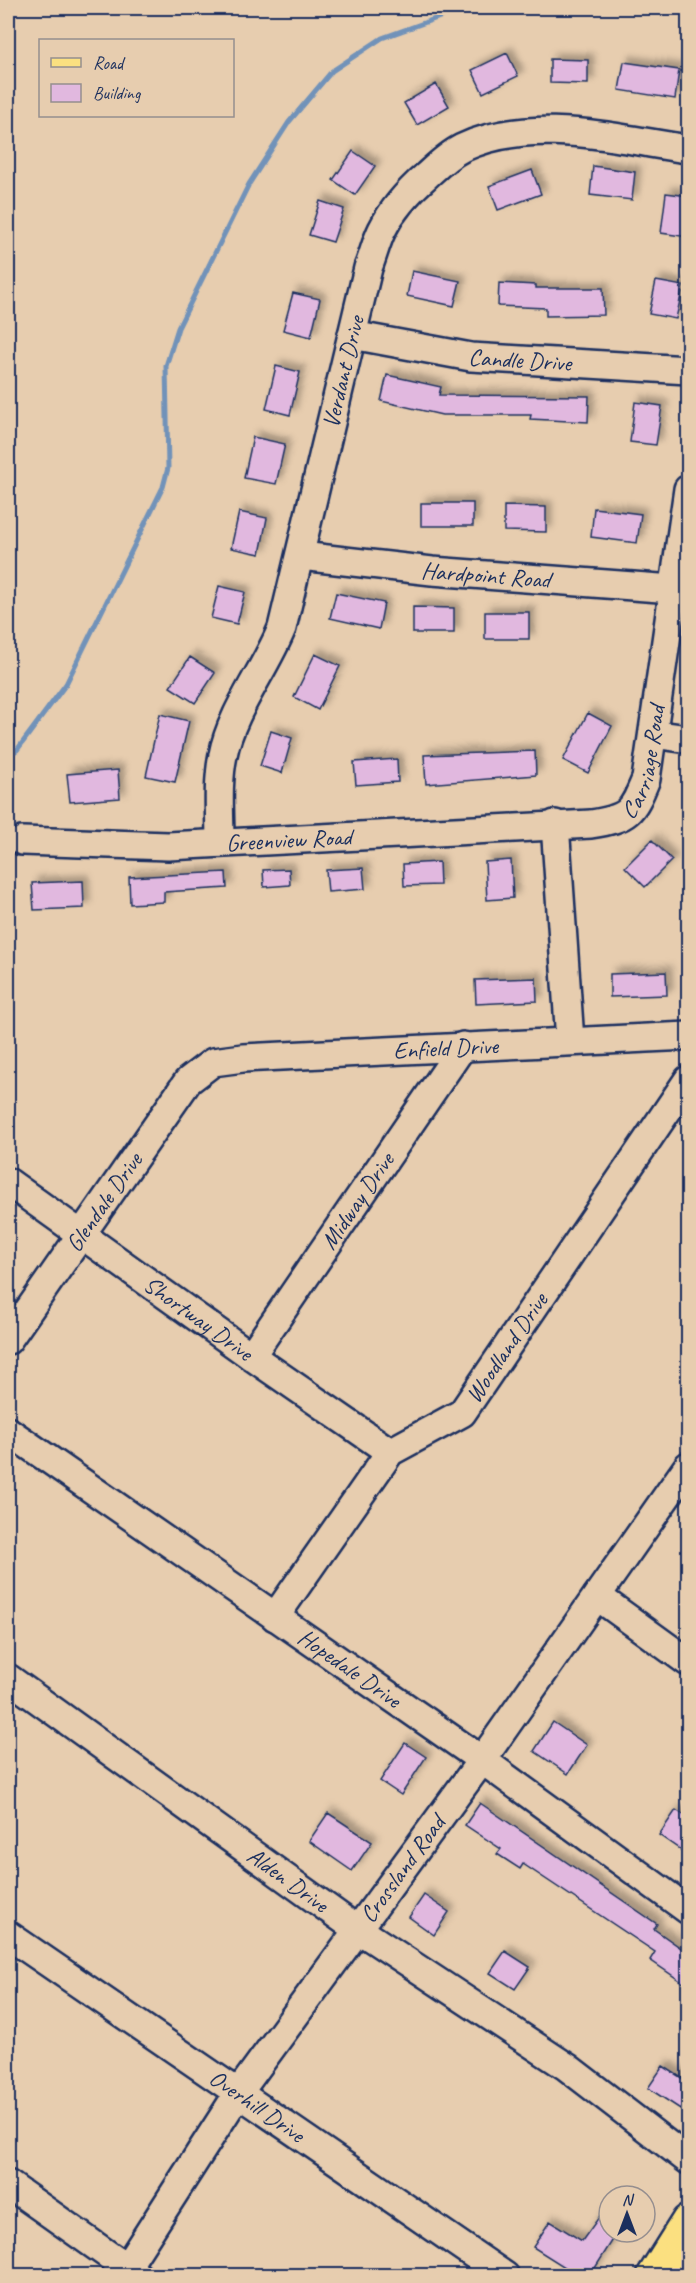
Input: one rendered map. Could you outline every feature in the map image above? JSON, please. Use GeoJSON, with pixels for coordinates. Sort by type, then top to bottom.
{"type":"FeatureCollection","features":[{"type":"Feature","properties":{"kind":"main road"},"geometry":{"type":"LineString","coordinates":[[654,2276],[688,2222]]}},
{"type":"Feature","properties":{"kind":"street","name":"Verdant Drive"},"geometry":{"type":"LineString","coordinates":[[219,843],[219,780],[223,753],[237,713],[269,659],[282,628],[287,598],[301,556],[368,268],[382,229],[418,183],[460,149],[480,141],[500,136],[549,131],[688,149]]}},
{"type":"Feature","properties":{"kind":"street","name":"Candle Drive"},"geometry":{"type":"LineString","coordinates":[[352,335],[471,357],[688,370]]}},
{"type":"Feature","properties":{"kind":"street","name":"Carriage Road"},"geometry":{"type":"LineString","coordinates":[[555,824],[606,822],[634,808],[646,779],[688,489]]}},
{"type":"Feature","properties":{"kind":"street","name":"Hardpoint Road"},"geometry":{"type":"LineString","coordinates":[[301,556],[432,571],[673,589]]}},
{"type":"Feature","properties":{"kind":"street"},"geometry":{"type":"LineString","coordinates":[[653,734],[688,740]]}},
{"type":"Feature","properties":{"kind":"street","name":"Greenview Road"},"geometry":{"type":"LineString","coordinates":[[22,841],[168,846],[555,824]]}},
{"type":"Feature","properties":{"kind":"street"},"geometry":{"type":"LineString","coordinates":[[555,824],[570,1041]]}},
{"type":"Feature","properties":{"kind":"street","name":"Enfield Drive"},"geometry":{"type":"LineString","coordinates":[[204,1066],[225,1059],[688,1036]]}},
{"type":"Feature","properties":{"kind":"street","name":"Midway Drive"},"geometry":{"type":"LineString","coordinates":[[251,1356],[463,1046]]}},
{"type":"Feature","properties":{"kind":"street","name":"Glendale Drive"},"geometry":{"type":"LineString","coordinates":[[8,1340],[80,1233],[188,1081],[204,1066]]}},
{"type":"Feature","properties":{"kind":"street","name":"Woodland Drive"},"geometry":{"type":"LineString","coordinates":[[274,1617],[390,1452],[462,1413],[688,1080]]}},
{"type":"Feature","properties":{"kind":"street","name":"Shortway Drive"},"geometry":{"type":"LineString","coordinates":[[8,1182],[251,1356],[390,1452]]}},
{"type":"Feature","properties":{"kind":"street","name":"Hopedale Drive"},"geometry":{"type":"LineString","coordinates":[[8,1431],[482,1760],[688,1910]]}},
{"type":"Feature","properties":{"kind":"street","name":"Crossland Road"},"geometry":{"type":"LineString","coordinates":[[129,2273],[239,2092],[360,1930],[482,1760],[688,1466]]}},
{"type":"Feature","properties":{"kind":"street"},"geometry":{"type":"LineString","coordinates":[[597,1596],[688,1662]]}},
{"type":"Feature","properties":{"kind":"street","name":"Alden Drive"},"geometry":{"type":"LineString","coordinates":[[8,1678],[360,1930],[567,2067],[688,2160]]}},
{"type":"Feature","properties":{"kind":"street","name":"Overhill Drive"},"geometry":{"type":"LineString","coordinates":[[8,1935],[505,2276]]}},
{"type":"Feature","properties":{"kind":"street"},"geometry":{"type":"LineString","coordinates":[[8,2184],[129,2273]]}},
{"type":"Feature","properties":{"kind":"building"},"geometry":{"type":"Polygon","coordinates":[[[507,53],[518,76],[483,93],[472,70],[507,53]]]}},
{"type":"Feature","properties":{"kind":"building"},"geometry":{"type":"Polygon","coordinates":[[[550,59],[588,60],[588,84],[550,83],[550,59]]]}},
{"type":"Feature","properties":{"kind":"building"},"geometry":{"type":"Polygon","coordinates":[[[624,62],[679,70],[675,99],[619,90],[624,62]]]}},
{"type":"Feature","properties":{"kind":"building"},"geometry":{"type":"Polygon","coordinates":[[[436,84],[449,106],[417,125],[404,103],[436,84]]]}},
{"type":"Feature","properties":{"kind":"building"},"geometry":{"type":"Polygon","coordinates":[[[353,151],[375,166],[355,195],[333,180],[353,151]]]}},
{"type":"Feature","properties":{"kind":"building"},"geometry":{"type":"Polygon","coordinates":[[[593,166],[635,172],[632,200],[590,195],[593,166]]]}},
{"type":"Feature","properties":{"kind":"building"},"geometry":{"type":"Polygon","coordinates":[[[532,170],[541,194],[498,210],[489,186],[532,170]]]}},
{"type":"Feature","properties":{"kind":"building"},"geometry":{"type":"Polygon","coordinates":[[[666,193],[688,196],[688,237],[661,233],[666,193]]]}},
{"type":"Feature","properties":{"kind":"building"},"geometry":{"type":"Polygon","coordinates":[[[320,201],[344,209],[333,242],[309,235],[320,201]]]}},
{"type":"Feature","properties":{"kind":"building"},"geometry":{"type":"Polygon","coordinates":[[[412,271],[460,281],[454,306],[407,296],[412,271]]]}},
{"type":"Feature","properties":{"kind":"building"},"geometry":{"type":"Polygon","coordinates":[[[656,281],[683,286],[676,319],[649,314],[656,281]]]}},
{"type":"Feature","properties":{"kind":"building"},"geometry":{"type":"Polygon","coordinates":[[[499,283],[536,285],[536,288],[603,288],[604,315],[546,316],[546,308],[498,306],[499,283]]]}},
{"type":"Feature","properties":{"kind":"building"},"geometry":{"type":"Polygon","coordinates":[[[293,293],[320,299],[311,337],[283,330],[293,293]]]}},
{"type":"Feature","properties":{"kind":"building"},"geometry":{"type":"Polygon","coordinates":[[[276,366],[300,372],[290,415],[266,409],[276,366]]]}},
{"type":"Feature","properties":{"kind":"building"},"geometry":{"type":"Polygon","coordinates":[[[387,375],[441,387],[439,395],[589,396],[588,422],[530,419],[531,415],[442,415],[381,401],[387,375]]]}},
{"type":"Feature","properties":{"kind":"building"},"geometry":{"type":"Polygon","coordinates":[[[635,402],[662,406],[656,445],[630,442],[635,402]]]}},
{"type":"Feature","properties":{"kind":"building"},"geometry":{"type":"Polygon","coordinates":[[[253,437],[285,444],[276,484],[244,478],[253,437]]]}},
{"type":"Feature","properties":{"kind":"building"},"geometry":{"type":"Polygon","coordinates":[[[421,503],[473,503],[473,526],[421,526],[421,503]]]}},
{"type":"Feature","properties":{"kind":"building"},"geometry":{"type":"Polygon","coordinates":[[[504,506],[546,507],[546,532],[504,531],[504,506]]]}},
{"type":"Feature","properties":{"kind":"building"},"geometry":{"type":"Polygon","coordinates":[[[594,508],[641,514],[637,543],[591,537],[594,508]]]}},
{"type":"Feature","properties":{"kind":"building"},"geometry":{"type":"Polygon","coordinates":[[[239,512],[267,518],[260,554],[231,548],[239,512]]]}},
{"type":"Feature","properties":{"kind":"building"},"geometry":{"type":"Polygon","coordinates":[[[219,586],[245,592],[237,624],[211,618],[219,586]]]}},
{"type":"Feature","properties":{"kind":"building"},"geometry":{"type":"Polygon","coordinates":[[[336,593],[384,603],[379,629],[330,618],[336,593]]]}},
{"type":"Feature","properties":{"kind":"building"},"geometry":{"type":"Polygon","coordinates":[[[413,607],[454,608],[454,633],[413,633],[413,607]]]}},
{"type":"Feature","properties":{"kind":"building"},"geometry":{"type":"Polygon","coordinates":[[[485,612],[529,612],[529,639],[485,639],[485,612]]]}},
{"type":"Feature","properties":{"kind":"building"},"geometry":{"type":"Polygon","coordinates":[[[315,654],[340,666],[318,710],[294,697],[315,654]]]}},
{"type":"Feature","properties":{"kind":"building"},"geometry":{"type":"Polygon","coordinates":[[[190,657],[215,673],[195,703],[170,687],[190,657]]]}},
{"type":"Feature","properties":{"kind":"building"},"geometry":{"type":"Polygon","coordinates":[[[588,713],[612,726],[588,773],[563,760],[588,713]]]}},
{"type":"Feature","properties":{"kind":"building"},"geometry":{"type":"Polygon","coordinates":[[[160,714],[189,721],[175,782],[146,776],[160,714]]]}},
{"type":"Feature","properties":{"kind":"building"},"geometry":{"type":"Polygon","coordinates":[[[271,731],[292,738],[282,773],[260,766],[271,731]]]}},
{"type":"Feature","properties":{"kind":"building"},"geometry":{"type":"Polygon","coordinates":[[[535,751],[536,775],[426,784],[424,755],[535,751]]]}},
{"type":"Feature","properties":{"kind":"building"},"geometry":{"type":"Polygon","coordinates":[[[397,759],[398,782],[356,785],[354,762],[397,759]]]}},
{"type":"Feature","properties":{"kind":"building"},"geometry":{"type":"Polygon","coordinates":[[[118,770],[120,798],[70,802],[67,774],[118,770]]]}},
{"type":"Feature","properties":{"kind":"building"},"geometry":{"type":"Polygon","coordinates":[[[652,840],[672,860],[645,887],[625,867],[652,840]]]}},
{"type":"Feature","properties":{"kind":"building"},"geometry":{"type":"Polygon","coordinates":[[[511,860],[513,898],[487,900],[485,862],[511,860]]]}},
{"type":"Feature","properties":{"kind":"building"},"geometry":{"type":"Polygon","coordinates":[[[439,862],[440,885],[404,886],[403,864],[439,862]]]}},
{"type":"Feature","properties":{"kind":"building"},"geometry":{"type":"Polygon","coordinates":[[[363,868],[365,889],[328,892],[326,870],[363,868]]]}},
{"type":"Feature","properties":{"kind":"building"},"geometry":{"type":"Polygon","coordinates":[[[289,869],[290,885],[264,887],[263,870],[289,869]]]}},
{"type":"Feature","properties":{"kind":"building"},"geometry":{"type":"Polygon","coordinates":[[[226,872],[227,888],[164,892],[164,902],[130,904],[129,877],[226,872]]]}},
{"type":"Feature","properties":{"kind":"building"},"geometry":{"type":"Polygon","coordinates":[[[83,881],[84,908],[34,910],[32,883],[83,881]]]}},
{"type":"Feature","properties":{"kind":"building"},"geometry":{"type":"Polygon","coordinates":[[[666,972],[667,995],[610,997],[610,974],[666,972]]]}},
{"type":"Feature","properties":{"kind":"building"},"geometry":{"type":"Polygon","coordinates":[[[536,978],[537,1001],[476,1004],[475,980],[536,978]]]}},
{"type":"Feature","properties":{"kind":"building"},"geometry":{"type":"Polygon","coordinates":[[[553,1722],[587,1745],[568,1774],[534,1751],[553,1722]]]}},
{"type":"Feature","properties":{"kind":"building"},"geometry":{"type":"Polygon","coordinates":[[[405,1743],[426,1757],[401,1795],[380,1781],[405,1743]]]}},
{"type":"Feature","properties":{"kind":"building"},"geometry":{"type":"Polygon","coordinates":[[[480,1803],[657,1924],[654,1929],[688,1953],[688,1986],[650,1960],[655,1952],[523,1864],[520,1869],[497,1854],[501,1849],[465,1825],[480,1803]]]}},
{"type":"Feature","properties":{"kind":"building"},"geometry":{"type":"Polygon","coordinates":[[[676,1810],[688,1818],[688,1855],[659,1835],[676,1810]]]}},
{"type":"Feature","properties":{"kind":"building"},"geometry":{"type":"Polygon","coordinates":[[[328,1813],[372,1842],[352,1871],[309,1841],[328,1813]]]}},
{"type":"Feature","properties":{"kind":"building"},"geometry":{"type":"Polygon","coordinates":[[[424,1895],[449,1912],[434,1935],[409,1917],[424,1895]]]}},
{"type":"Feature","properties":{"kind":"building"},"geometry":{"type":"Polygon","coordinates":[[[505,1951],[530,1967],[515,1989],[490,1973],[505,1951]]]}},
{"type":"Feature","properties":{"kind":"building"},"geometry":{"type":"Polygon","coordinates":[[[663,2066],[688,2082],[688,2114],[648,2088],[663,2066]]]}},
{"type":"Feature","properties":{"kind":"building"},"geometry":{"type":"Polygon","coordinates":[[[597,2220],[597,2244],[610,2244],[590,2276],[572,2276],[564,2270],[565,2267],[533,2247],[550,2221],[582,2241],[597,2220]]]}},
{"type":"Feature","properties":{"kind":"waterway"},"geometry":{"type":"LineString","coordinates":[[8,756],[17,750],[66,684],[163,487],[168,468],[166,366],[178,328],[249,184],[289,122],[332,71],[382,38],[465,8]]}}]}
